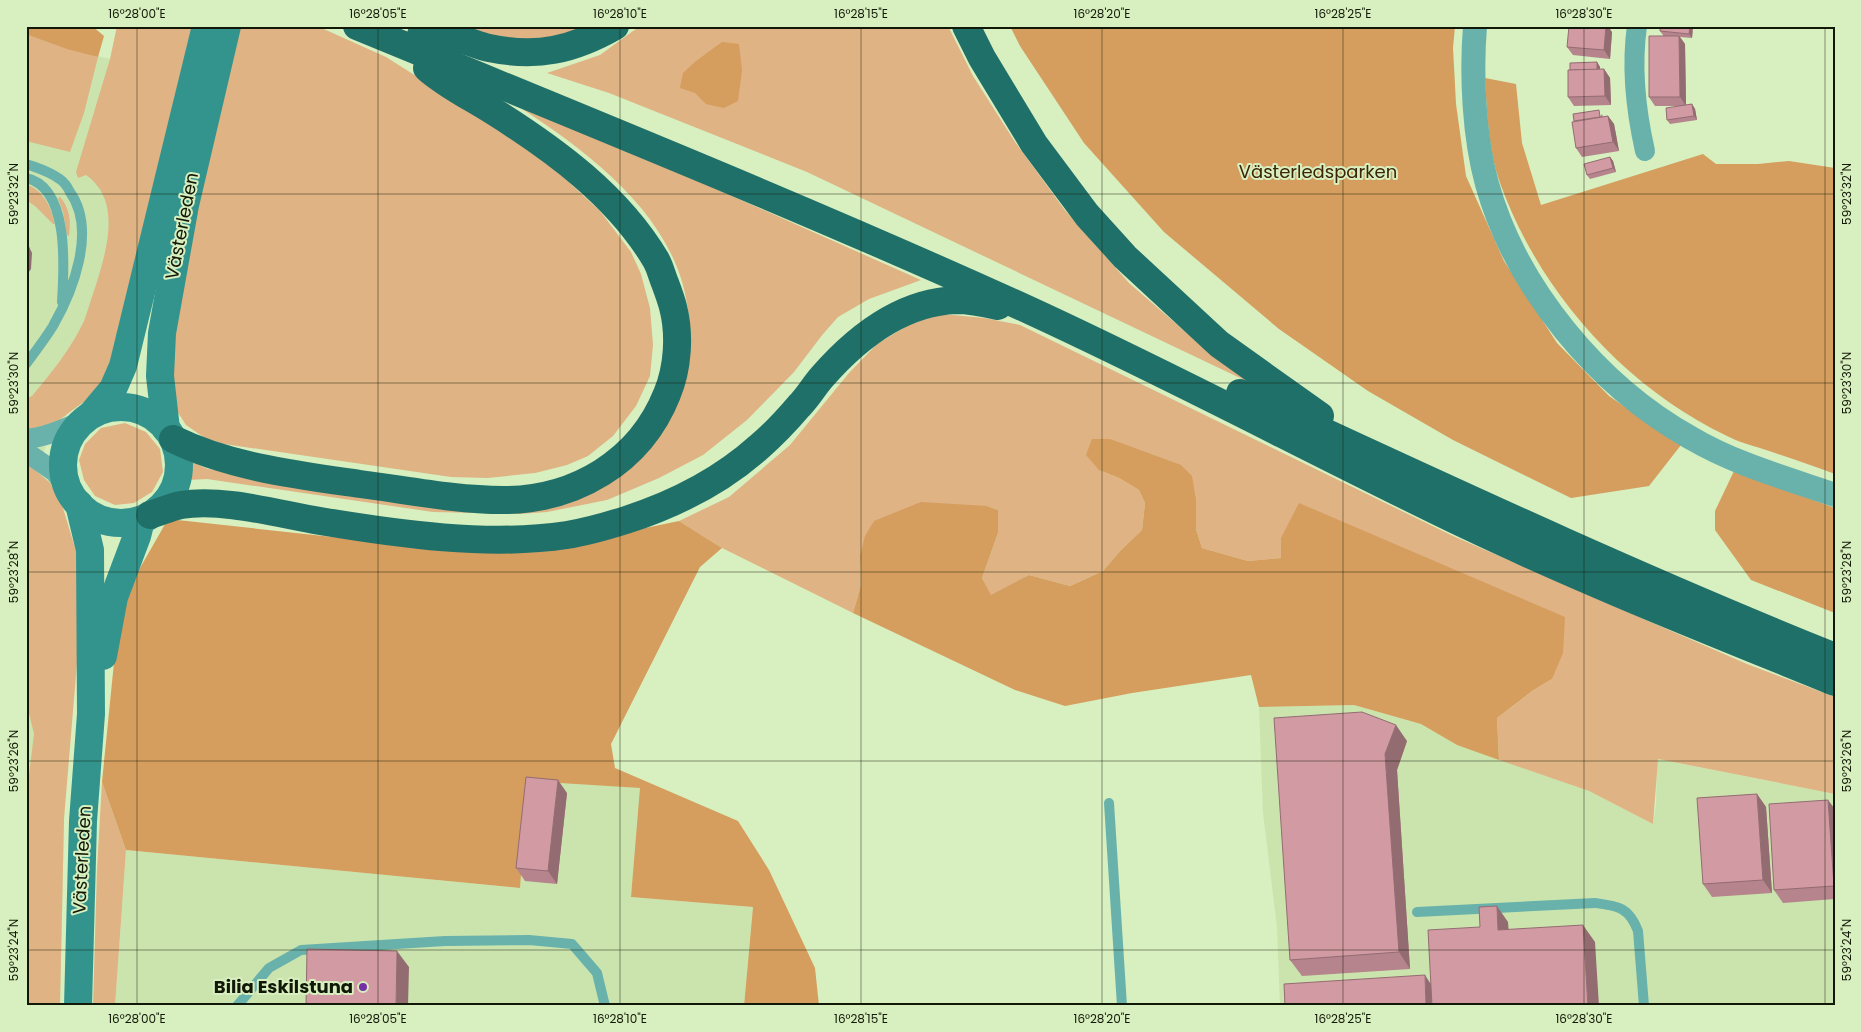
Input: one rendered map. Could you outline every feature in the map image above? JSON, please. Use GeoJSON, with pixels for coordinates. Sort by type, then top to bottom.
{"type":"FeatureCollection","features":[{"type":"Feature","properties":{"kind":"highway"},"geometry":{"type":"LineString","coordinates":[[357,26],[406,35],[460,40],[488,48],[517,52],[542,52],[567,48],[592,39],[615,26]]}},
{"type":"Feature","properties":{"kind":"highway"},"geometry":{"type":"LineString","coordinates":[[966,26],[982,58],[1034,144],[1087,216],[1125,257],[1220,344],[1319,415],[1346,442]]}},
{"type":"Feature","properties":{"kind":"highway"},"geometry":{"type":"LineString","coordinates":[[170,434],[189,447],[249,466],[465,498],[505,500],[545,495],[582,484],[614,465],[639,442],[660,412],[670,387],[675,366],[677,340],[674,307],[657,263],[640,235],[621,211],[566,162],[496,113],[432,72],[406,35]]}},
{"type":"Feature","properties":{"kind":"highway"},"geometry":{"type":"LineString","coordinates":[[406,35],[1034,312],[1473,528],[1666,613],[1835,682]]}},
{"type":"Feature","properties":{"kind":"highway"},"geometry":{"type":"LineString","coordinates":[[406,35],[735,165],[890,232],[1575,547],[1835,657]]}},
{"type":"Feature","properties":{"kind":"highway"},"geometry":{"type":"LineString","coordinates":[[146,517],[182,506],[218,504],[323,522],[436,536],[492,540],[568,535],[625,520],[682,500],[720,477],[760,447],[800,406],[821,378],[851,347],[875,328],[895,316],[915,308],[956,300],[981,302],[1034,312]]}},
{"type":"Feature","properties":{"kind":"main road","name":"Västerleden"},"geometry":{"type":"LineString","coordinates":[[88,417],[112,389],[124,366],[206,26]]}},
{"type":"Feature","properties":{"kind":"main road","name":"Västerleden"},"geometry":{"type":"LineString","coordinates":[[170,434],[160,376],[162,333],[185,205],[227,26]]}},
{"type":"Feature","properties":{"kind":"main road"},"geometry":{"type":"LineString","coordinates":[[112,407],[131,408],[150,415],[170,434],[179,459],[175,487],[162,506],[146,517],[128,522],[106,521],[86,512],[74,498],[64,476],[64,455],[71,436],[88,417],[112,407]]}},
{"type":"Feature","properties":{"kind":"main road","name":"Västerleden"},"geometry":{"type":"LineString","coordinates":[[74,498],[90,550],[91,714],[83,821],[78,1006]]}},
{"type":"Feature","properties":{"kind":"main road","name":"Västerleden"},"geometry":{"type":"LineString","coordinates":[[91,714],[114,597],[146,517]]}},
{"type":"Feature","properties":{"kind":"street"},"geometry":{"type":"LineString","coordinates":[[1475,26],[1473,51],[1476,109],[1487,184],[1509,241],[1530,281],[1560,325],[1593,364],[1628,396],[1665,423],[1722,454],[1835,495]]}},
{"type":"Feature","properties":{"kind":"street"},"geometry":{"type":"LineString","coordinates":[[1637,26],[1636,94],[1645,152]]}},
{"type":"Feature","properties":{"kind":"street"},"geometry":{"type":"LineString","coordinates":[[26,438],[58,432],[88,417]]}},
{"type":"Feature","properties":{"kind":"street"},"geometry":{"type":"LineString","coordinates":[[26,452],[55,472],[74,498]]}},
{"type":"Feature","properties":{"kind":"lane"},"geometry":{"type":"LineString","coordinates":[[26,164],[39,168],[62,181],[75,199],[81,222],[81,251],[72,287],[52,327],[26,364]]}},
{"type":"Feature","properties":{"kind":"lane"},"geometry":{"type":"LineString","coordinates":[[26,178],[34,180],[48,191],[58,216],[62,238],[64,272],[62,308]]}},
{"type":"Feature","properties":{"kind":"lane"},"geometry":{"type":"LineString","coordinates":[[1109,803],[1122,1006]]}},
{"type":"Feature","properties":{"kind":"lane"},"geometry":{"type":"LineString","coordinates":[[1417,912],[1595,903],[1618,906],[1628,913],[1638,930],[1644,1006]]}},
{"type":"Feature","properties":{"kind":"lane"},"geometry":{"type":"LineString","coordinates":[[238,1006],[270,968],[301,950],[445,941],[529,940],[572,944],[597,973],[605,1006]]}},
{"type":"Feature","properties":{"kind":"shaded area"},"geometry":{"type":"Polygon","coordinates":[[[117,26],[198,26],[119,348],[105,378],[85,401],[55,423],[26,430],[26,399],[32,396],[53,370],[79,331],[95,288],[107,243],[108,213],[105,199],[97,186],[86,175],[78,178],[76,172],[110,59],[117,26]]]}},
{"type":"Feature","properties":{"kind":"shaded area"},"geometry":{"type":"Polygon","coordinates":[[[238,26],[317,26],[386,57],[503,131],[559,173],[600,211],[631,252],[641,274],[650,308],[653,345],[650,376],[636,406],[613,436],[588,456],[567,465],[535,473],[488,478],[451,477],[224,444],[205,438],[186,425],[175,408],[168,343],[238,26]]]}},
{"type":"Feature","properties":{"kind":"shaded area"},"geometry":{"type":"Polygon","coordinates":[[[459,26],[586,26],[552,39],[525,40],[511,39],[459,26]]]}},
{"type":"Feature","properties":{"kind":"shaded area"},"geometry":{"type":"Polygon","coordinates":[[[640,26],[948,26],[973,76],[1015,142],[1064,209],[1129,283],[1218,360],[1259,387],[807,172],[609,93],[547,73],[600,55],[640,26]]]}},
{"type":"Feature","properties":{"kind":"shaded area"},"geometry":{"type":"Polygon","coordinates":[[[26,33],[98,57],[84,113],[70,152],[26,141],[26,33]]]}},
{"type":"Feature","properties":{"kind":"shaded area"},"geometry":{"type":"Polygon","coordinates":[[[26,34],[67,49],[110,59],[182,82],[66,416],[49,429],[44,452],[51,484],[63,508],[64,819],[60,1006],[26,1006],[26,34]]]}},
{"type":"Feature","properties":{"kind":"shaded area"},"geometry":{"type":"Polygon","coordinates":[[[491,89],[921,280],[869,299],[838,317],[794,372],[747,420],[703,455],[659,478],[607,500],[547,512],[520,514],[433,512],[207,479],[188,480],[186,476],[188,463],[192,462],[208,469],[432,502],[601,482],[688,349],[690,335],[687,304],[677,268],[661,236],[639,205],[613,178],[552,129],[491,89]]]}},
{"type":"Feature","properties":{"kind":"shaded area"},"geometry":{"type":"Polygon","coordinates":[[[26,184],[38,191],[46,200],[55,224],[26,200],[26,184]]]}},
{"type":"Feature","properties":{"kind":"shaded area"},"geometry":{"type":"Polygon","coordinates":[[[60,197],[69,215],[69,236],[67,235],[63,212],[58,198],[60,197]]]}},
{"type":"Feature","properties":{"kind":"shaded area"},"geometry":{"type":"Polygon","coordinates":[[[942,314],[984,318],[1020,325],[1453,536],[1747,664],[1835,697],[1835,794],[1658,759],[1653,824],[1589,791],[1499,760],[1497,718],[1532,691],[1552,679],[1281,538],[1281,558],[1248,561],[1202,548],[1196,529],[1196,500],[1099,470],[1119,478],[1139,490],[1145,503],[1142,530],[1103,571],[1070,586],[1029,575],[991,596],[982,578],[998,533],[998,510],[987,506],[860,557],[861,585],[853,613],[722,548],[679,521],[729,497],[790,445],[849,373],[877,344],[910,324],[942,314]]]}},
{"type":"Feature","properties":{"kind":"shaded area"},"geometry":{"type":"Polygon","coordinates":[[[125,423],[146,432],[160,449],[163,472],[152,492],[134,503],[115,505],[95,496],[84,480],[79,460],[85,444],[101,428],[125,423]]]}},
{"type":"Feature","properties":{"kind":"shaded area"},"geometry":{"type":"Polygon","coordinates":[[[26,462],[51,484],[63,508],[76,551],[81,615],[64,819],[60,1006],[26,1006],[28,877],[26,877],[26,800],[34,734],[26,707],[26,561],[28,537],[26,537],[26,462]]]}},
{"type":"Feature","properties":{"kind":"shaded area"},"geometry":{"type":"Polygon","coordinates":[[[1354,705],[1421,724],[1457,745],[1589,791],[1653,824],[1656,805],[1657,759],[1835,794],[1835,1006],[1280,1006],[1277,927],[1263,813],[1259,707],[1354,705]]]}},
{"type":"Feature","properties":{"kind":"shaded area"},"geometry":{"type":"Polygon","coordinates":[[[528,780],[641,788],[631,897],[753,907],[744,1006],[115,1006],[126,850],[520,888],[528,780]]]}},
{"type":"Feature","properties":{"kind":"shaded area"},"geometry":{"type":"Polygon","coordinates":[[[102,782],[126,850],[115,1006],[93,1006],[97,869],[102,782]]]}},
{"type":"Feature","properties":{"kind":"green space"},"geometry":{"type":"Polygon","coordinates":[[[26,26],[92,26],[104,36],[98,57],[67,49],[26,34],[26,26]]]}},
{"type":"Feature","properties":{"kind":"green space","name":"Västerledsparken"},"geometry":{"type":"Polygon","coordinates":[[[1010,26],[1455,26],[1453,48],[1456,104],[1466,176],[1504,261],[1557,343],[1609,396],[1681,445],[1649,486],[1571,498],[1453,440],[1368,391],[1279,329],[1164,232],[1084,143],[1020,46],[1010,26]]]}},
{"type":"Feature","properties":{"kind":"green space"},"geometry":{"type":"Polygon","coordinates":[[[722,42],[739,44],[742,70],[738,101],[724,108],[706,104],[695,93],[680,88],[683,73],[722,42]]]}},
{"type":"Feature","properties":{"kind":"green space"},"geometry":{"type":"Polygon","coordinates":[[[1485,78],[1516,84],[1522,143],[1541,205],[1703,154],[1716,164],[1758,164],[1789,161],[1835,168],[1835,474],[1736,440],[1689,415],[1653,391],[1589,331],[1537,261],[1517,223],[1500,183],[1493,157],[1487,118],[1485,78]]]}},
{"type":"Feature","properties":{"kind":"green space"},"geometry":{"type":"Polygon","coordinates":[[[1092,439],[1110,439],[1181,465],[1192,476],[1196,500],[1196,529],[1202,548],[1248,561],[1281,558],[1281,538],[1299,503],[1565,617],[1563,653],[1552,679],[1532,691],[1497,718],[1499,760],[1457,745],[1421,724],[1354,705],[1259,707],[1251,675],[1132,693],[1065,706],[1015,690],[853,613],[861,585],[860,557],[865,536],[874,521],[921,502],[987,506],[998,510],[998,533],[982,578],[991,595],[1029,575],[1070,586],[1103,571],[1142,530],[1145,503],[1139,490],[1119,478],[1099,470],[1086,455],[1092,439]]]}},
{"type":"Feature","properties":{"kind":"green space"},"geometry":{"type":"Polygon","coordinates":[[[1734,471],[1835,508],[1835,613],[1751,580],[1715,530],[1715,511],[1734,471]]]}},
{"type":"Feature","properties":{"kind":"green space"},"geometry":{"type":"Polygon","coordinates":[[[168,519],[434,548],[530,552],[679,521],[722,548],[700,567],[611,744],[615,768],[738,821],[769,870],[815,968],[819,1006],[744,1006],[753,907],[631,897],[640,788],[528,781],[520,888],[126,850],[102,782],[120,603],[168,519]]]}},
{"type":"Feature","properties":{"kind":"building"},"geometry":{"type":"Polygon","coordinates":[[[1569,26],[1606,26],[1604,50],[1567,47],[1569,26]]]}},
{"type":"Feature","properties":{"kind":"building"},"geometry":{"type":"Polygon","coordinates":[[[1660,26],[1690,26],[1689,34],[1660,31],[1660,26]]]}},
{"type":"Feature","properties":{"kind":"building"},"geometry":{"type":"Polygon","coordinates":[[[1649,36],[1679,36],[1680,97],[1649,97],[1649,36]]]}},
{"type":"Feature","properties":{"kind":"building"},"geometry":{"type":"Polygon","coordinates":[[[1597,62],[1597,70],[1570,70],[1570,63],[1597,62]]]}},
{"type":"Feature","properties":{"kind":"building"},"geometry":{"type":"Polygon","coordinates":[[[1604,69],[1605,96],[1568,97],[1568,70],[1604,69]]]}},
{"type":"Feature","properties":{"kind":"building"},"geometry":{"type":"Polygon","coordinates":[[[1692,104],[1694,116],[1667,120],[1666,108],[1692,104]]]}},
{"type":"Feature","properties":{"kind":"building"},"geometry":{"type":"Polygon","coordinates":[[[1599,110],[1600,117],[1574,121],[1573,114],[1599,110]]]}},
{"type":"Feature","properties":{"kind":"building"},"geometry":{"type":"Polygon","coordinates":[[[1608,116],[1613,142],[1576,148],[1572,122],[1608,116]]]}},
{"type":"Feature","properties":{"kind":"building"},"geometry":{"type":"Polygon","coordinates":[[[1610,157],[1613,168],[1587,175],[1584,164],[1610,157]]]}},
{"type":"Feature","properties":{"kind":"building"},"geometry":{"type":"Polygon","coordinates":[[[1362,712],[1396,725],[1385,754],[1399,952],[1290,960],[1274,718],[1362,712]]]}},
{"type":"Feature","properties":{"kind":"building"},"geometry":{"type":"Polygon","coordinates":[[[526,777],[558,780],[548,871],[516,868],[526,777]]]}},
{"type":"Feature","properties":{"kind":"building"},"geometry":{"type":"Polygon","coordinates":[[[1757,794],[1763,880],[1703,884],[1697,798],[1757,794]]]}},
{"type":"Feature","properties":{"kind":"building"},"geometry":{"type":"Polygon","coordinates":[[[1828,800],[1834,886],[1774,890],[1769,804],[1828,800]]]}},
{"type":"Feature","properties":{"kind":"building"},"geometry":{"type":"Polygon","coordinates":[[[1497,906],[1498,930],[1583,925],[1588,1006],[1432,1006],[1428,930],[1480,927],[1479,907],[1497,906]]]}},
{"type":"Feature","properties":{"kind":"building","name":"Bilia Eskilstuna"},"geometry":{"type":"Polygon","coordinates":[[[307,949],[397,951],[396,1006],[306,1006],[307,949]]]}},
{"type":"Feature","properties":{"kind":"building"},"geometry":{"type":"Polygon","coordinates":[[[1425,975],[1426,1006],[1285,1006],[1284,984],[1425,975]]]}},
{"type":"Feature","properties":{"kind":"place","name":"Bilia Eskilstuna"},"geometry":{"type":"Point","coordinates":[363,987]}}]}
